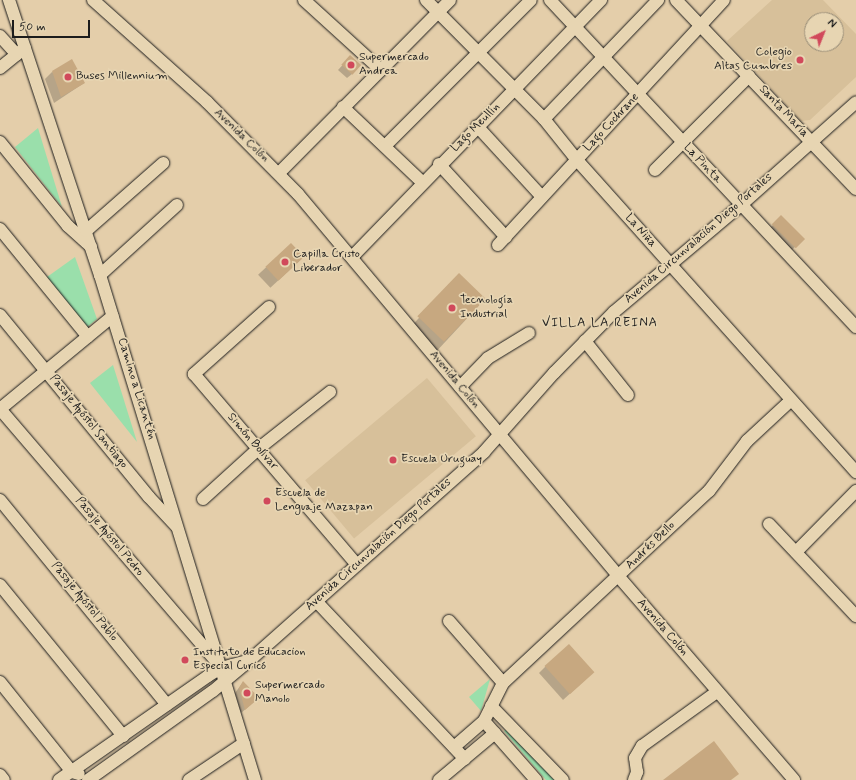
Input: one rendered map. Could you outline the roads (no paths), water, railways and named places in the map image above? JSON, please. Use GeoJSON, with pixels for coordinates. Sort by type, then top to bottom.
{"type":"FeatureCollection","features":[{"type":"Feature","properties":{"kind":"street","name":"Camino a Licantén"},"geometry":{"type":"LineString","coordinates":[[9,0],[21,51],[86,231],[113,316],[255,780]]}},
{"type":"Feature","properties":{"kind":"street","name":"Avenida Colón"},"geometry":{"type":"LineString","coordinates":[[93,0],[207,102],[279,173],[352,257],[619,577],[794,780]]}},
{"type":"Feature","properties":{"kind":"street"},"geometry":{"type":"LineString","coordinates":[[304,0],[380,70]]}},
{"type":"Feature","properties":{"kind":"street","name":"La Niña"},"geometry":{"type":"LineString","coordinates":[[426,0],[515,88],[544,119],[577,160],[790,401],[856,472]]}},
{"type":"Feature","properties":{"kind":"street"},"geometry":{"type":"LineString","coordinates":[[279,173],[450,0]]}},
{"type":"Feature","properties":{"kind":"street"},"geometry":{"type":"LineString","coordinates":[[385,146],[531,0]]}},
{"type":"Feature","properties":{"kind":"street","name":"La Pinta"},"geometry":{"type":"LineString","coordinates":[[550,0],[605,57],[740,205],[856,327]]}},
{"type":"Feature","properties":{"kind":"street","name":"Lago Meullín"},"geometry":{"type":"LineString","coordinates":[[352,257],[422,182],[601,0]]}},
{"type":"Feature","properties":{"kind":"street"},"geometry":{"type":"LineString","coordinates":[[544,119],[658,0]]}},
{"type":"Feature","properties":{"kind":"street","name":"Santa María"},"geometry":{"type":"LineString","coordinates":[[676,0],[856,189]]}},
{"type":"Feature","properties":{"kind":"street","name":"Lago Cochrane"},"geometry":{"type":"LineString","coordinates":[[440,164],[502,241],[724,0]]}},
{"type":"Feature","properties":{"kind":"street"},"geometry":{"type":"LineString","coordinates":[[0,36],[21,51],[0,68]]}},
{"type":"Feature","properties":{"kind":"street"},"geometry":{"type":"LineString","coordinates":[[655,170],[749,76]]}},
{"type":"Feature","properties":{"kind":"street","name":"Avenida Circunvalación Diego Portales"},"geometry":{"type":"LineString","coordinates":[[89,780],[225,681],[250,660],[484,452],[585,341],[614,312],[671,266],[856,102]]}},
{"type":"Feature","properties":{"kind":"street"},"geometry":{"type":"LineString","coordinates":[[343,107],[422,182]]}},
{"type":"Feature","properties":{"kind":"street"},"geometry":{"type":"LineString","coordinates":[[477,126],[542,198]]}},
{"type":"Feature","properties":{"kind":"street"},"geometry":{"type":"LineString","coordinates":[[0,142],[68,226],[91,247]]}},
{"type":"Feature","properties":{"kind":"street"},"geometry":{"type":"LineString","coordinates":[[86,231],[163,163]]}},
{"type":"Feature","properties":{"kind":"street"},"geometry":{"type":"LineString","coordinates":[[100,275],[177,205]]}},
{"type":"Feature","properties":{"kind":"street"},"geometry":{"type":"LineString","coordinates":[[0,228],[88,337]]}},
{"type":"Feature","properties":{"kind":"street","name":"Simón Bolívar"},"geometry":{"type":"LineString","coordinates":[[269,307],[194,374],[357,565]]}},
{"type":"Feature","properties":{"kind":"street","name":"Pasaje Apóstol Santiago"},"geometry":{"type":"LineString","coordinates":[[0,315],[149,497],[178,528]]}},
{"type":"Feature","properties":{"kind":"street"},"geometry":{"type":"LineString","coordinates":[[0,409],[113,316]]}},
{"type":"Feature","properties":{"kind":"street"},"geometry":{"type":"LineString","coordinates":[[460,387],[488,358],[529,333]]}},
{"type":"Feature","properties":{"kind":"street"},"geometry":{"type":"LineString","coordinates":[[585,341],[628,395]]}},
{"type":"Feature","properties":{"kind":"street"},"geometry":{"type":"LineString","coordinates":[[203,499],[258,449],[330,392]]}},
{"type":"Feature","properties":{"kind":"street","name":"Andrés Bello"},"geometry":{"type":"LineString","coordinates":[[454,747],[484,721],[503,683],[619,577],[709,491],[726,472],[743,446],[790,401]]}},
{"type":"Feature","properties":{"kind":"street","name":"Pasaje Apóstol Pedro"},"geometry":{"type":"LineString","coordinates":[[0,409],[220,666]]}},
{"type":"Feature","properties":{"kind":"street"},"geometry":{"type":"LineString","coordinates":[[796,552],[856,491]]}},
{"type":"Feature","properties":{"kind":"street","name":"Pasaje Apóstol Pablo"},"geometry":{"type":"LineString","coordinates":[[0,500],[167,705]]}},
{"type":"Feature","properties":{"kind":"street"},"geometry":{"type":"LineString","coordinates":[[769,524],[856,616]]}},
{"type":"Feature","properties":{"kind":"street"},"geometry":{"type":"LineString","coordinates":[[0,585],[123,736]]}},
{"type":"Feature","properties":{"kind":"street"},"geometry":{"type":"LineString","coordinates":[[316,601],[465,759]]}},
{"type":"Feature","properties":{"kind":"street"},"geometry":{"type":"LineString","coordinates":[[449,621],[503,683]]}},
{"type":"Feature","properties":{"kind":"street","name":"Avenida Circunvalación Diego Portales"},"geometry":{"type":"LineString","coordinates":[[59,780],[167,705],[220,666],[250,660]]}},
{"type":"Feature","properties":{"kind":"street"},"geometry":{"type":"LineString","coordinates":[[0,682],[72,772],[89,780]]}},
{"type":"Feature","properties":{"kind":"street"},"geometry":{"type":"LineString","coordinates":[[634,780],[637,772],[636,758],[639,750],[717,692]]}},
{"type":"Feature","properties":{"kind":"street"},"geometry":{"type":"LineString","coordinates":[[491,706],[563,780]]}},
{"type":"Feature","properties":{"kind":"street"},"geometry":{"type":"LineString","coordinates":[[484,721],[536,780]]}},
{"type":"Feature","properties":{"kind":"street"},"geometry":{"type":"LineString","coordinates":[[439,780],[495,733]]}},
{"type":"Feature","properties":{"kind":"street"},"geometry":{"type":"LineString","coordinates":[[189,780],[244,743]]}},
{"type":"Feature","properties":{"kind":"street"},"geometry":{"type":"LineString","coordinates":[[0,775],[4,780]]}},
{"type":"Feature","properties":{"kind":"place","name":"Colegio Altas Cumbres"},"geometry":{"type":"Point","coordinates":[800,60]}},
{"type":"Feature","properties":{"kind":"place","name":"Supermercado Andrea"},"geometry":{"type":"Point","coordinates":[351,65]}},
{"type":"Feature","properties":{"kind":"place","name":"Buses Millennium"},"geometry":{"type":"Point","coordinates":[68,77]}},
{"type":"Feature","properties":{"kind":"place","name":"Capilla Cristo Liberador"},"geometry":{"type":"Point","coordinates":[285,262]}},
{"type":"Feature","properties":{"kind":"place","name":"Tecnología Industrial"},"geometry":{"type":"Point","coordinates":[452,308]}},
{"type":"Feature","properties":{"kind":"place","name":"Escuela Uruguay"},"geometry":{"type":"Point","coordinates":[393,460]}},
{"type":"Feature","properties":{"kind":"place","name":"Escuela de Lenguaje Mazapan"},"geometry":{"type":"Point","coordinates":[267,501]}},
{"type":"Feature","properties":{"kind":"place","name":"Instituto de Educacion Especial Curicó"},"geometry":{"type":"Point","coordinates":[185,660]}},
{"type":"Feature","properties":{"kind":"place","name":"Supermercado Manolo"},"geometry":{"type":"Point","coordinates":[247,693]}},
{"type":"Feature","properties":{"kind":"district","name":"VILLA LA REINA"},"geometry":{"type":"Point","coordinates":[600,323]}}]}
